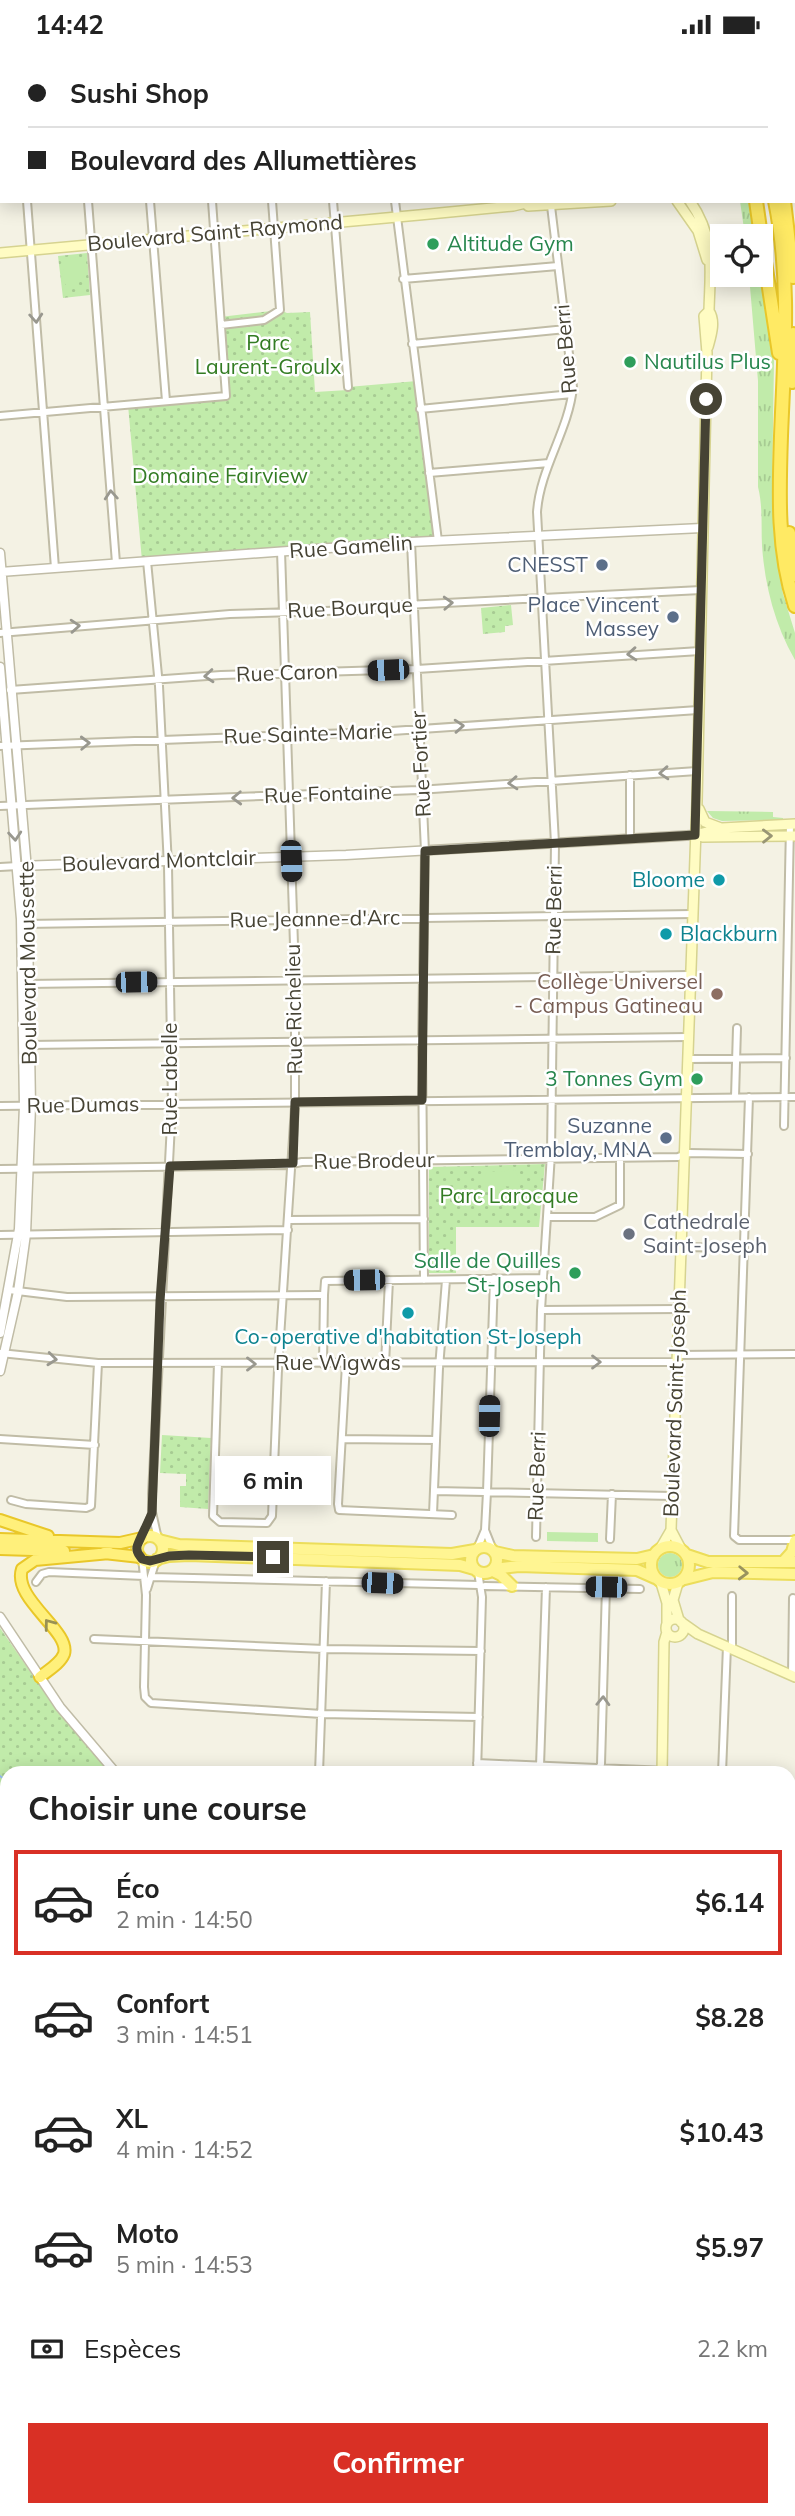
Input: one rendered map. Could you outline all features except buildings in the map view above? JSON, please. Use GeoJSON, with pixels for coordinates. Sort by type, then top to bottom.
{"type":"FeatureCollection","features":[{"type":"Feature","properties":{"kind":"highway"},"geometry":{"type":"LineString","coordinates":[[756,203],[759,224]]}},
{"type":"Feature","properties":{"kind":"highway"},"geometry":{"type":"LineString","coordinates":[[775,203],[785,283],[780,530],[785,569],[795,606]]}},
{"type":"Feature","properties":{"kind":"highway"},"geometry":{"type":"LineString","coordinates":[[784,203],[792,260],[788,505],[789,541],[795,575]]}},
{"type":"Feature","properties":{"kind":"highway"},"geometry":{"type":"LineString","coordinates":[[769,287],[783,373]]}},
{"type":"Feature","properties":{"kind":"highway"},"geometry":{"type":"LineString","coordinates":[[792,358],[795,343]]}},
{"type":"Feature","properties":{"kind":"highway"},"geometry":{"type":"LineString","coordinates":[[0,1520],[37,1533],[86,1542]]}},
{"type":"Feature","properties":{"kind":"highway"},"geometry":{"type":"LineString","coordinates":[[0,1539],[120,1543],[143,1538]]}},
{"type":"Feature","properties":{"kind":"highway"},"geometry":{"type":"LineString","coordinates":[[0,1549],[110,1553],[141,1558]]}},
{"type":"Feature","properties":{"kind":"highway"},"geometry":{"type":"LineString","coordinates":[[40,1677],[60,1660],[64,1649],[22,1587],[22,1569],[35,1560],[110,1553]]}},
{"type":"Feature","properties":{"kind":"main road","name":"Boulevard Saint-Raymond"},"geometry":{"type":"LineString","coordinates":[[0,253],[396,217],[509,204],[551,206],[587,203]]}},
{"type":"Feature","properties":{"kind":"main road","name":"Boulevard Saint-Joseph"},"geometry":{"type":"LineString","coordinates":[[657,1552],[671,1530],[697,801],[707,353],[712,334],[708,262],[699,235],[677,203]]}},
{"type":"Feature","properties":{"kind":"main road","name":"Boulevard Saint-Joseph"},"geometry":{"type":"LineString","coordinates":[[691,203],[708,239],[711,264],[709,279]]}},
{"type":"Feature","properties":{"kind":"main road"},"geometry":{"type":"LineString","coordinates":[[697,801],[705,822],[722,828]]}},
{"type":"Feature","properties":{"kind":"main road","name":"Boulevard Montclair"},"geometry":{"type":"LineString","coordinates":[[695,835],[722,828],[793,824]]}},
{"type":"Feature","properties":{"kind":"main road","name":"Boulevard Montclair"},"geometry":{"type":"LineString","coordinates":[[695,835],[793,836]]}},
{"type":"Feature","properties":{"kind":"main road","name":"Boulevard Saint-Joseph"},"geometry":{"type":"LineString","coordinates":[[671,1530],[684,1552]]}},
{"type":"Feature","properties":{"kind":"main road"},"geometry":{"type":"LineString","coordinates":[[795,1541],[789,1562],[706,1561],[671,1546],[637,1559],[513,1556],[487,1547],[452,1554],[178,1545],[150,1536],[143,1538],[137,1547],[141,1558],[150,1561],[189,1555],[273,1557],[460,1565],[485,1574],[519,1566],[637,1570],[670,1585],[708,1573],[795,1574]]}},
{"type":"Feature","properties":{"kind":"main road"},"geometry":{"type":"LineString","coordinates":[[157,1560],[163,1548],[159,1539]]}},
{"type":"Feature","properties":{"kind":"main road"},"geometry":{"type":"LineString","coordinates":[[476,1550],[471,1560],[476,1571]]}},
{"type":"Feature","properties":{"kind":"main road"},"geometry":{"type":"LineString","coordinates":[[493,1571],[498,1562],[494,1551]]}},
{"type":"Feature","properties":{"kind":"main road"},"geometry":{"type":"LineString","coordinates":[[657,1552],[651,1568],[667,1603],[662,1766]]}},
{"type":"Feature","properties":{"kind":"main road"},"geometry":{"type":"LineString","coordinates":[[665,1651],[683,1630],[673,1600],[690,1567],[684,1552]]}},
{"type":"Feature","properties":{"kind":"main road"},"geometry":{"type":"LineString","coordinates":[[493,1571],[512,1586]]}},
{"type":"Feature","properties":{"kind":"main road"},"geometry":{"type":"LineString","coordinates":[[667,1627],[674,1619],[680,1621],[698,1635],[794,1676]]}},
{"type":"Feature","properties":{"kind":"main road"},"geometry":{"type":"LineString","coordinates":[[667,1627],[670,1636],[698,1635]]}},
{"type":"Feature","properties":{"kind":"street"},"geometry":{"type":"LineString","coordinates":[[27,203],[55,568]]}},
{"type":"Feature","properties":{"kind":"street"},"geometry":{"type":"LineString","coordinates":[[88,203],[116,563]]}},
{"type":"Feature","properties":{"kind":"street"},"geometry":{"type":"LineString","coordinates":[[150,203],[166,401]]}},
{"type":"Feature","properties":{"kind":"street"},"geometry":{"type":"LineString","coordinates":[[0,416],[226,396],[212,203]]}},
{"type":"Feature","properties":{"kind":"street"},"geometry":{"type":"LineString","coordinates":[[221,325],[264,320],[280,310],[272,203]]}},
{"type":"Feature","properties":{"kind":"street"},"geometry":{"type":"LineString","coordinates":[[333,203],[348,387]]}},
{"type":"Feature","properties":{"kind":"street"},"geometry":{"type":"LineString","coordinates":[[395,203],[438,541]]}},
{"type":"Feature","properties":{"kind":"street","name":"Rue Berri"},"geometry":{"type":"LineString","coordinates":[[536,1537],[541,1310],[551,1159],[555,843],[539,497],[572,394],[551,206]]}},
{"type":"Feature","properties":{"kind":"street"},"geometry":{"type":"LineString","coordinates":[[403,279],[558,266]]}},
{"type":"Feature","properties":{"kind":"street"},"geometry":{"type":"LineString","coordinates":[[412,344],[566,329]]}},
{"type":"Feature","properties":{"kind":"street"},"geometry":{"type":"LineString","coordinates":[[420,409],[572,394]]}},
{"type":"Feature","properties":{"kind":"street"},"geometry":{"type":"LineString","coordinates":[[429,473],[549,463]]}},
{"type":"Feature","properties":{"kind":"street","name":"Rue Gamelin"},"geometry":{"type":"LineString","coordinates":[[1,572],[411,542],[702,528]]}},
{"type":"Feature","properties":{"kind":"street","name":"Rue Fortier"},"geometry":{"type":"LineString","coordinates":[[411,542],[425,851],[422,1039],[424,1280]]}},
{"type":"Feature","properties":{"kind":"street","name":"Rue Richelieu"},"geometry":{"type":"LineString","coordinates":[[218,1363],[213,1516],[218,1521],[264,1524],[271,1518],[295,1102],[295,980],[281,551]]}},
{"type":"Feature","properties":{"kind":"street","name":"Boulevard Moussette"},"geometry":{"type":"LineString","coordinates":[[0,554],[4,632],[13,691],[22,805],[28,1106],[22,1234],[0,1371]]}},
{"type":"Feature","properties":{"kind":"street","name":"Rue Labelle"},"geometry":{"type":"LineString","coordinates":[[147,561],[162,740],[172,1104],[152,1513],[159,1539]]}},
{"type":"Feature","properties":{"kind":"street","name":"Rue Bourque"},"geometry":{"type":"LineString","coordinates":[[4,632],[153,620],[357,610],[414,604],[701,590]]}},
{"type":"Feature","properties":{"kind":"street","name":"Rue Caron"},"geometry":{"type":"LineString","coordinates":[[1,689],[13,691],[221,675],[417,669],[700,651]]}},
{"type":"Feature","properties":{"kind":"street","name":"Boulevard Moussette"},"geometry":{"type":"LineString","coordinates":[[0,667],[4,746],[22,866]]}},
{"type":"Feature","properties":{"kind":"street","name":"Rue Sainte-Marie"},"geometry":{"type":"LineString","coordinates":[[4,746],[419,729],[698,710]]}},
{"type":"Feature","properties":{"kind":"street","name":"Rue Fontaine"},"geometry":{"type":"LineString","coordinates":[[0,806],[422,790],[697,771]]}},
{"type":"Feature","properties":{"kind":"street"},"geometry":{"type":"LineString","coordinates":[[630,775],[630,838]]}},
{"type":"Feature","properties":{"kind":"street"},"geometry":{"type":"LineString","coordinates":[[784,1126],[793,824]]}},
{"type":"Feature","properties":{"kind":"street","name":"Boulevard Montclair"},"geometry":{"type":"LineString","coordinates":[[0,867],[425,851],[695,835]]}},
{"type":"Feature","properties":{"kind":"street","name":"Rue Jeanne-d'Arc"},"geometry":{"type":"LineString","coordinates":[[25,924],[692,914]]}},
{"type":"Feature","properties":{"kind":"street"},"geometry":{"type":"LineString","coordinates":[[26,984],[689,975]]}},
{"type":"Feature","properties":{"kind":"street"},"geometry":{"type":"LineString","coordinates":[[735,1097],[737,1028]]}},
{"type":"Feature","properties":{"kind":"street"},"geometry":{"type":"LineString","coordinates":[[786,1030],[795,1030]]}},
{"type":"Feature","properties":{"kind":"street"},"geometry":{"type":"LineString","coordinates":[[27,1045],[688,1037]]}},
{"type":"Feature","properties":{"kind":"street"},"geometry":{"type":"LineString","coordinates":[[687,1059],[786,1058]]}},
{"type":"Feature","properties":{"kind":"street"},"geometry":{"type":"LineString","coordinates":[[749,1097],[734,1536],[738,1540],[795,1541]]}},
{"type":"Feature","properties":{"kind":"street","name":"Rue Dumas"},"geometry":{"type":"LineString","coordinates":[[0,1106],[795,1097]]}},
{"type":"Feature","properties":{"kind":"street","name":"Rue Brodeur"},"geometry":{"type":"LineString","coordinates":[[0,1169],[748,1154]]}},
{"type":"Feature","properties":{"kind":"street"},"geometry":{"type":"LineString","coordinates":[[547,1217],[595,1217],[620,1205],[620,1157]]}},
{"type":"Feature","properties":{"kind":"street"},"geometry":{"type":"LineString","coordinates":[[289,1220],[424,1219]]}},
{"type":"Feature","properties":{"kind":"street"},"geometry":{"type":"LineString","coordinates":[[0,1234],[288,1230]]}},
{"type":"Feature","properties":{"kind":"street"},"geometry":{"type":"LineString","coordinates":[[681,1247],[744,1248]]}},
{"type":"Feature","properties":{"kind":"street"},"geometry":{"type":"LineString","coordinates":[[476,1550],[485,1530],[495,1278]]}},
{"type":"Feature","properties":{"kind":"street"},"geometry":{"type":"LineString","coordinates":[[323,1364],[325,1281],[543,1278]]}},
{"type":"Feature","properties":{"kind":"street"},"geometry":{"type":"LineString","coordinates":[[384,1364],[389,1280]]}},
{"type":"Feature","properties":{"kind":"street"},"geometry":{"type":"LineString","coordinates":[[433,1514],[446,1280]]}},
{"type":"Feature","properties":{"kind":"street"},"geometry":{"type":"LineString","coordinates":[[13,1291],[60,1297],[324,1295]]}},
{"type":"Feature","properties":{"kind":"street","name":"Boulevard Moussette"},"geometry":{"type":"LineString","coordinates":[[0,1333],[13,1291]]}},
{"type":"Feature","properties":{"kind":"street"},"geometry":{"type":"LineString","coordinates":[[541,1310],[679,1309]]}},
{"type":"Feature","properties":{"kind":"street","name":"Rue Wìgwàs"},"geometry":{"type":"LineString","coordinates":[[3,1353],[98,1363],[278,1364],[540,1363],[795,1354]]}},
{"type":"Feature","properties":{"kind":"street"},"geometry":{"type":"LineString","coordinates":[[11,1500],[26,1504],[86,1509],[91,1506],[98,1363]]}},
{"type":"Feature","properties":{"kind":"street"},"geometry":{"type":"LineString","coordinates":[[346,1364],[339,1510],[452,1515]]}},
{"type":"Feature","properties":{"kind":"street"},"geometry":{"type":"LineString","coordinates":[[0,1439],[95,1445]]}},
{"type":"Feature","properties":{"kind":"street"},"geometry":{"type":"LineString","coordinates":[[342,1439],[436,1440]]}},
{"type":"Feature","properties":{"kind":"street"},"geometry":{"type":"LineString","coordinates":[[434,1491],[672,1496]]}},
{"type":"Feature","properties":{"kind":"street"},"geometry":{"type":"LineString","coordinates":[[610,1539],[611,1494]]}},
{"type":"Feature","properties":{"kind":"street","name":"Rue Labelle"},"geometry":{"type":"LineString","coordinates":[[143,1538],[152,1513]]}},
{"type":"Feature","properties":{"kind":"street"},"geometry":{"type":"LineString","coordinates":[[485,1530],[494,1551]]}},
{"type":"Feature","properties":{"kind":"street"},"geometry":{"type":"LineString","coordinates":[[141,1558],[147,1576],[144,1687],[147,1699],[153,1703],[322,1714],[480,1717]]}},
{"type":"Feature","properties":{"kind":"street"},"geometry":{"type":"LineString","coordinates":[[147,1576],[157,1560]]}},
{"type":"Feature","properties":{"kind":"street"},"geometry":{"type":"LineString","coordinates":[[476,1571],[482,1585],[477,1763],[540,1766],[546,1587]]}},
{"type":"Feature","properties":{"kind":"street"},"geometry":{"type":"LineString","coordinates":[[482,1585],[493,1571]]}},
{"type":"Feature","properties":{"kind":"street"},"geometry":{"type":"LineString","coordinates":[[36,1582],[42,1574],[49,1572],[640,1589]]}},
{"type":"Feature","properties":{"kind":"street"},"geometry":{"type":"LineString","coordinates":[[319,1766],[326,1581]]}},
{"type":"Feature","properties":{"kind":"street"},"geometry":{"type":"LineString","coordinates":[[598,1766],[606,1587]]}},
{"type":"Feature","properties":{"kind":"street"},"geometry":{"type":"LineString","coordinates":[[722,1766],[732,1596]]}},
{"type":"Feature","properties":{"kind":"street"},"geometry":{"type":"LineString","coordinates":[[793,1598],[794,1676]]}},
{"type":"Feature","properties":{"kind":"street"},"geometry":{"type":"LineString","coordinates":[[0,1617],[60,1707],[110,1766]]}},
{"type":"Feature","properties":{"kind":"street"},"geometry":{"type":"LineString","coordinates":[[94,1639],[324,1649],[481,1651]]}},
{"type":"Feature","properties":{"kind":"green space"},"geometry":{"type":"Polygon","coordinates":[[[740,203],[751,203],[754,224],[743,224],[740,203]]]}},
{"type":"Feature","properties":{"kind":"green space"},"geometry":{"type":"Polygon","coordinates":[[[87,253],[90,295],[63,298],[58,256],[87,253]]]}},
{"type":"Feature","properties":{"kind":"green space"},"geometry":{"type":"Polygon","coordinates":[[[84,257],[86,276],[80,278],[75,285],[66,285],[62,276],[66,259],[84,257]]]}},
{"type":"Feature","properties":{"kind":"green space"},"geometry":{"type":"Polygon","coordinates":[[[750,287],[763,287],[774,361],[772,491],[776,553],[783,594],[795,633],[795,660],[777,619],[768,591],[763,561],[758,487],[758,381],[750,287]]]}},
{"type":"Feature","properties":{"kind":"green space","name":"Domaine Fairview"},"geometry":{"type":"Polygon","coordinates":[[[280,310],[287,313],[310,312],[315,392],[417,381],[438,541],[142,561],[128,405],[226,396],[220,317],[280,310]]]}},
{"type":"Feature","properties":{"kind":"green space"},"geometry":{"type":"Polygon","coordinates":[[[511,605],[513,625],[505,626],[505,632],[483,634],[481,608],[511,605]]]}},
{"type":"Feature","properties":{"kind":"green space"},"geometry":{"type":"Polygon","coordinates":[[[707,811],[773,812],[773,817],[783,820],[722,821],[713,818],[707,811]]]}},
{"type":"Feature","properties":{"kind":"green space","name":"Parc Larocque"},"geometry":{"type":"Polygon","coordinates":[[[545,1164],[539,1227],[456,1227],[456,1273],[429,1273],[429,1167],[545,1164]]]}},
{"type":"Feature","properties":{"kind":"green space"},"geometry":{"type":"Polygon","coordinates":[[[511,1169],[516,1171],[520,1184],[518,1187],[502,1186],[500,1191],[488,1189],[483,1178],[488,1171],[502,1172],[511,1169]]]}},
{"type":"Feature","properties":{"kind":"green space"},"geometry":{"type":"Polygon","coordinates":[[[162,1435],[211,1438],[208,1509],[180,1507],[180,1486],[186,1486],[186,1474],[160,1473],[162,1435]]]}},
{"type":"Feature","properties":{"kind":"green space"},"geometry":{"type":"Polygon","coordinates":[[[547,1532],[598,1533],[598,1542],[547,1541],[547,1532]]]}},
{"type":"Feature","properties":{"kind":"green space"},"geometry":{"type":"Polygon","coordinates":[[[670,1553],[678,1557],[682,1565],[678,1573],[670,1577],[662,1573],[658,1565],[662,1557],[670,1553]]]}},
{"type":"Feature","properties":{"kind":"green space"},"geometry":{"type":"Polygon","coordinates":[[[0,1628],[52,1703],[107,1766],[0,1766],[0,1628]]]}},
{"type":"Feature","properties":{"kind":"place","name":"Altitude Gym"},"geometry":{"type":"Point","coordinates":[433,244]}},
{"type":"Feature","properties":{"kind":"place","name":"Nautilus Plus"},"geometry":{"type":"Point","coordinates":[630,362]}},
{"type":"Feature","properties":{"kind":"place","name":"CNESST"},"geometry":{"type":"Point","coordinates":[602,565]}},
{"type":"Feature","properties":{"kind":"place","name":"Place Vincent Massey"},"geometry":{"type":"Point","coordinates":[673,617]}},
{"type":"Feature","properties":{"kind":"place","name":"Bloome"},"geometry":{"type":"Point","coordinates":[719,880]}},
{"type":"Feature","properties":{"kind":"place","name":"Blackburn"},"geometry":{"type":"Point","coordinates":[666,934]}},
{"type":"Feature","properties":{"kind":"place","name":"Collège Universel - Campus Gatineau"},"geometry":{"type":"Point","coordinates":[717,994]}},
{"type":"Feature","properties":{"kind":"place","name":"3 Tonnes Gym"},"geometry":{"type":"Point","coordinates":[697,1079]}},
{"type":"Feature","properties":{"kind":"place","name":"Suzanne Tremblay, MNA"},"geometry":{"type":"Point","coordinates":[666,1138]}},
{"type":"Feature","properties":{"kind":"place","name":"Cathedrale Saint-Joseph"},"geometry":{"type":"Point","coordinates":[629,1234]}},
{"type":"Feature","properties":{"kind":"place","name":"Salle de Quilles St-Joseph"},"geometry":{"type":"Point","coordinates":[575,1273]}},
{"type":"Feature","properties":{"kind":"place","name":"Co-operative d'habitation St-Joseph"},"geometry":{"type":"Point","coordinates":[408,1313]}},
{"type":"Feature","properties":{"kind":"route"},"geometry":{"type":"LineString","coordinates":[[273,1557],[179,1555],[150,1561],[142,1559],[137,1551],[152,1513],[160,1301],[170,1166],[293,1163],[295,1102],[422,1100],[425,851],[695,835],[706,399]]}},
{"type":"Feature","properties":{"kind":"park label","name":"Parc Laurent-Groulx"},"geometry":{"type":"Point","coordinates":[268,355]}}]}
